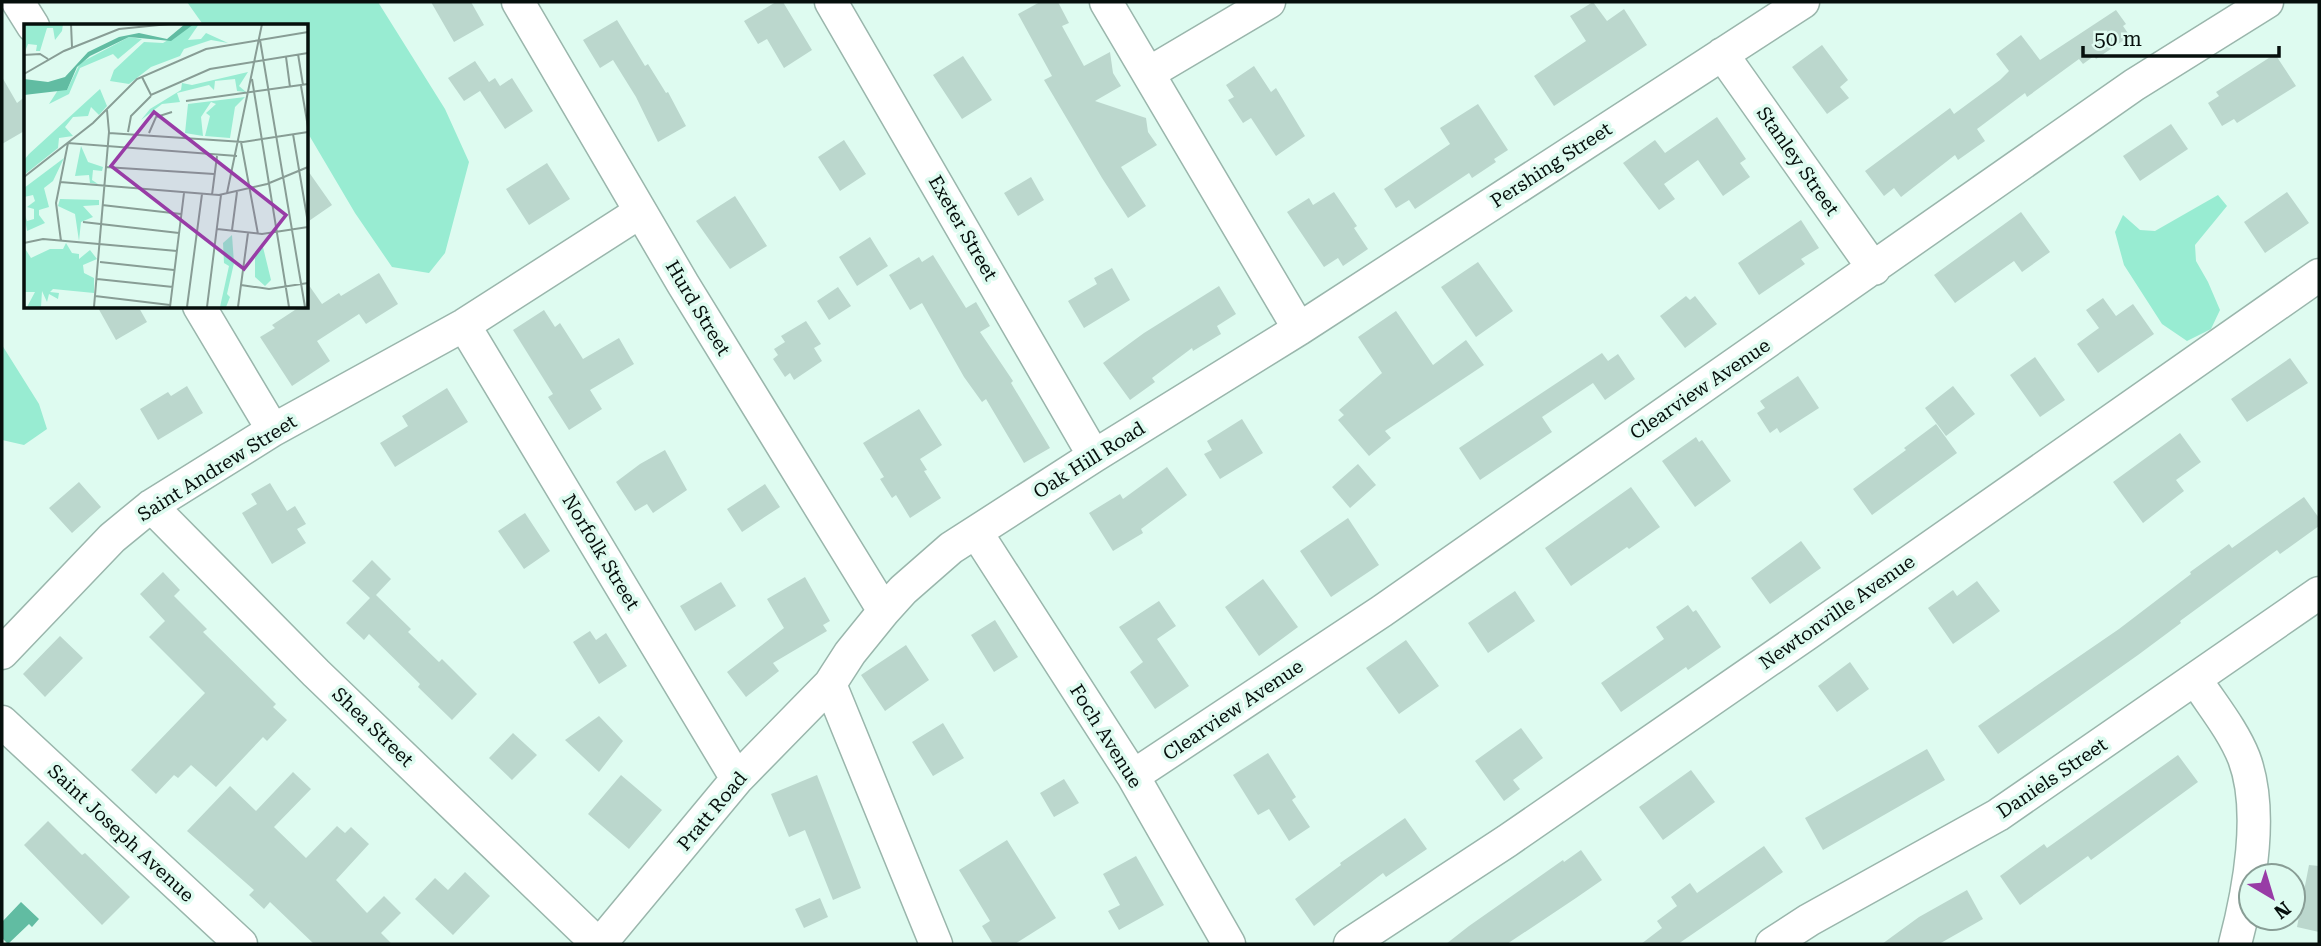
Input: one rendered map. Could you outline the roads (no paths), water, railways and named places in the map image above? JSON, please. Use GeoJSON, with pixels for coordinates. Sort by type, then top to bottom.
{"type":"FeatureCollection","features":[{"type":"Feature","properties":{"kind":"street"},"geometry":{"type":"LineString","coordinates":[[18,2],[32,24]]}},
{"type":"Feature","properties":{"kind":"street","name":"Hurd Street"},"geometry":{"type":"LineString","coordinates":[[518,2],[640,212],[884,611]]}},
{"type":"Feature","properties":{"kind":"street","name":"Exeter Street"},"geometry":{"type":"LineString","coordinates":[[831,2],[1094,456]]}},
{"type":"Feature","properties":{"kind":"street"},"geometry":{"type":"LineString","coordinates":[[1106,2],[1299,329]]}},
{"type":"Feature","properties":{"kind":"street"},"geometry":{"type":"LineString","coordinates":[[1149,73],[1269,2]]}},
{"type":"Feature","properties":{"kind":"street","name":"Pershing Street"},"geometry":{"type":"LineString","coordinates":[[1299,329],[1802,2]]}},
{"type":"Feature","properties":{"kind":"street","name":"Clearview Avenue"},"geometry":{"type":"LineString","coordinates":[[1133,776],[1382,611],[2134,85],[2267,2]]}},
{"type":"Feature","properties":{"kind":"street","name":"Stanley Street"},"geometry":{"type":"LineString","coordinates":[[1721,54],[1874,269]]}},
{"type":"Feature","properties":{"kind":"street","name":"Saint Andrew Street"},"geometry":{"type":"LineString","coordinates":[[2,653],[112,538],[150,506],[272,430],[464,325],[640,212]]}},
{"type":"Feature","properties":{"kind":"street","name":"Newtonville Avenue"},"geometry":{"type":"LineString","coordinates":[[1350,944],[1507,841],[2319,275]]}},
{"type":"Feature","properties":{"kind":"street"},"geometry":{"type":"LineString","coordinates":[[201,308],[272,430]]}},
{"type":"Feature","properties":{"kind":"street","name":"Norfolk Street"},"geometry":{"type":"LineString","coordinates":[[464,325],[737,779]]}},
{"type":"Feature","properties":{"kind":"street","name":"Oak Hill Road"},"geometry":{"type":"LineString","coordinates":[[830,684],[850,653],[884,611],[936,561],[1094,456],[1299,329]]}},
{"type":"Feature","properties":{"kind":"street","name":"Shea Street"},"geometry":{"type":"LineString","coordinates":[[150,506],[326,682],[599,944]]}},
{"type":"Feature","properties":{"kind":"street","name":"Foch Avenue"},"geometry":{"type":"LineString","coordinates":[[976,532],[1133,776],[1229,944]]}},
{"type":"Feature","properties":{"kind":"street","name":"Daniels Street"},"geometry":{"type":"LineString","coordinates":[[1773,944],[1833,906],[1998,815],[2319,593]]}},
{"type":"Feature","properties":{"kind":"street"},"geometry":{"type":"LineString","coordinates":[[2196,680],[2244,758],[2253,797],[2253,836],[2235,944]]}},
{"type":"Feature","properties":{"kind":"street"},"geometry":{"type":"LineString","coordinates":[[830,684],[936,944]]}},
{"type":"Feature","properties":{"kind":"street","name":"Pratt Road"},"geometry":{"type":"LineString","coordinates":[[599,944],[737,779],[830,684]]}},
{"type":"Feature","properties":{"kind":"street","name":"Saint Joseph Avenue"},"geometry":{"type":"LineString","coordinates":[[2,722],[241,944]]}}]}
